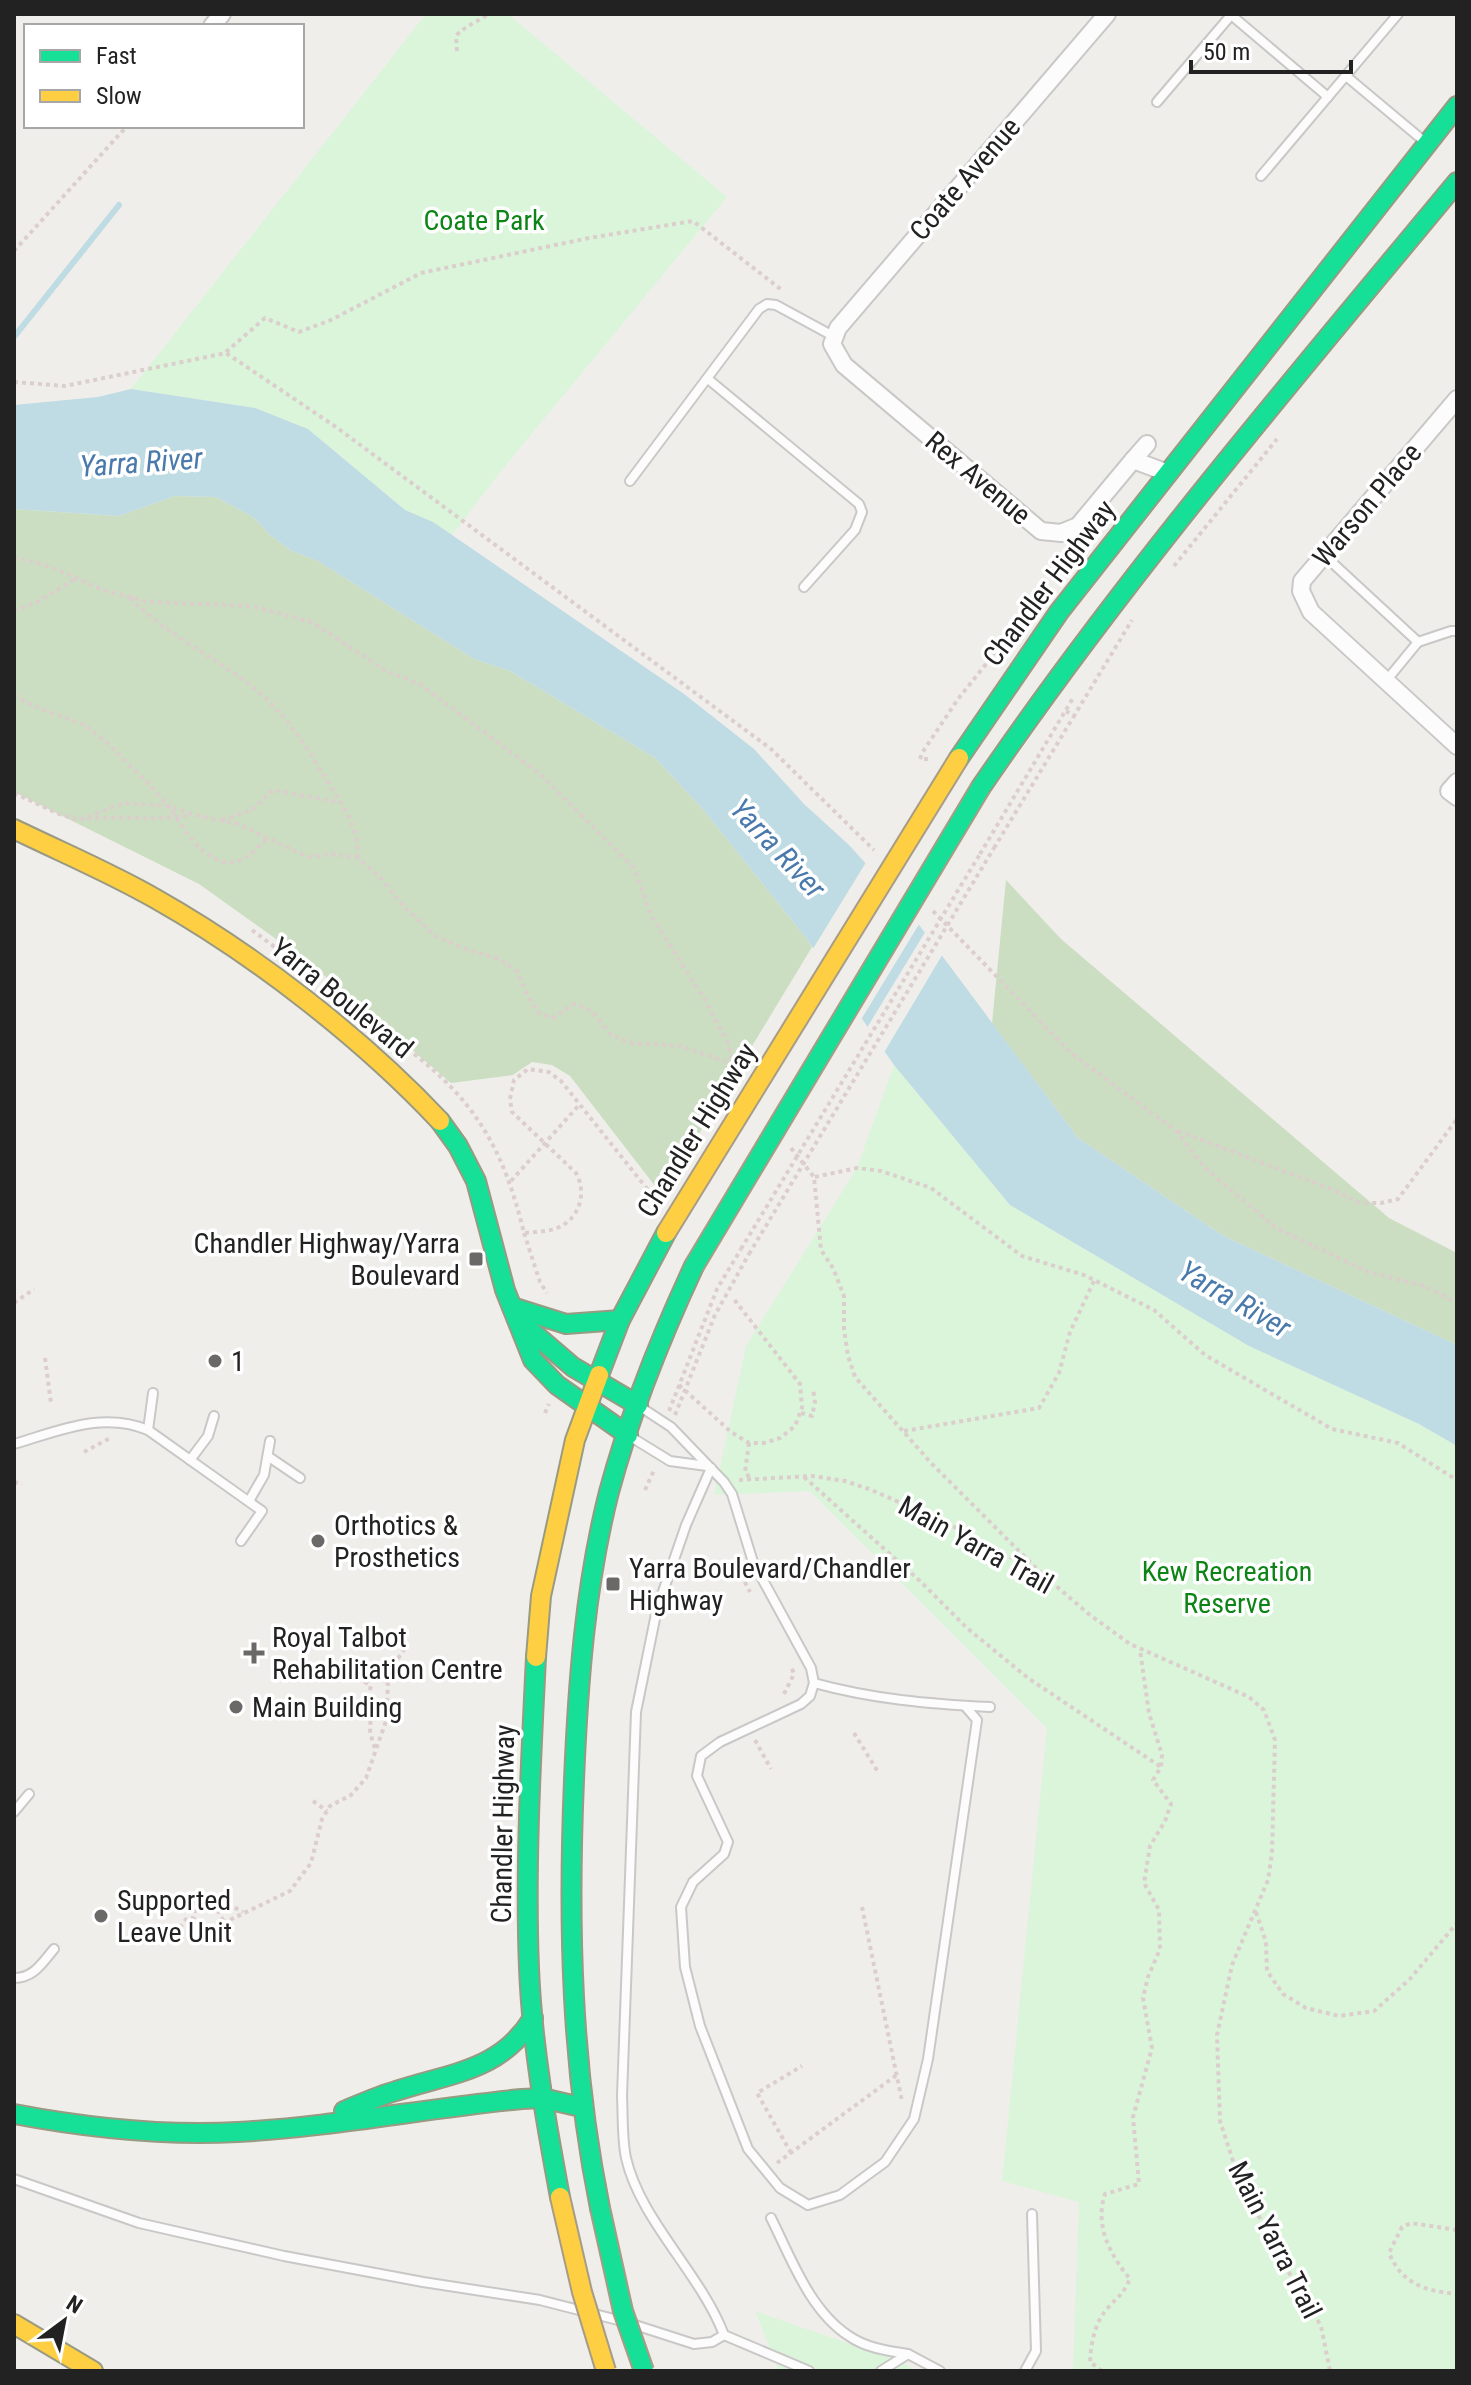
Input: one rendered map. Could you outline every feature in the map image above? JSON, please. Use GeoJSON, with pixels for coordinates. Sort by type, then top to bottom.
{"type":"FeatureCollection","features":[{"type":"Feature","properties":{"kind":"main road","name":"Chandler Highway"},"geometry":{"type":"LineString","coordinates":[[606,2371],[582,2292],[542,2098],[533,2018],[529,1926],[537,1625],[570,1454],[596,1380],[620,1320],[666,1233],[959,758],[1059,612],[1457,106]]}},
{"type":"Feature","properties":{"kind":"main road"},"geometry":{"type":"LineString","coordinates":[[644,2371],[623,2311],[581,2107],[571,1979],[570,1897],[575,1752],[588,1605],[602,1527],[628,1435],[663,1332],[714,1229],[981,787],[1029,714],[1111,603],[1457,182]]}},
{"type":"Feature","properties":{"kind":"main road","name":"Yarra Boulevard"},"geometry":{"type":"LineString","coordinates":[[14,829],[142,892],[224,940],[309,1004],[409,1088],[440,1121],[458,1146],[476,1181],[513,1312],[528,1352],[537,1366],[586,1407],[628,1435]]}},
{"type":"Feature","properties":{"kind":"main road"},"geometry":{"type":"LineString","coordinates":[[513,1312],[567,1362],[638,1405]]}},
{"type":"Feature","properties":{"kind":"main road"},"geometry":{"type":"LineString","coordinates":[[513,1312],[566,1324],[620,1320]]}},
{"type":"Feature","properties":{"kind":"main road"},"geometry":{"type":"LineString","coordinates":[[312,2124],[394,2091],[452,2075],[499,2056],[521,2038],[533,2018]]}},
{"type":"Feature","properties":{"kind":"main road"},"geometry":{"type":"LineString","coordinates":[[14,2114],[75,2126],[139,2132],[241,2132],[542,2098],[581,2107]]}},
{"type":"Feature","properties":{"kind":"main road"},"geometry":{"type":"LineString","coordinates":[[14,2324],[93,2371]]}},
{"type":"Feature","properties":{"kind":"street","name":"Coate Avenue"},"geometry":{"type":"LineString","coordinates":[[833,342],[1107,14]]}},
{"type":"Feature","properties":{"kind":"street","name":"Rex Avenue"},"geometry":{"type":"LineString","coordinates":[[833,342],[844,365],[1030,524],[1049,533],[1072,530],[1147,444]]}},
{"type":"Feature","properties":{"kind":"street","name":"Warson Place"},"geometry":{"type":"LineString","coordinates":[[1457,399],[1302,581],[1301,591],[1311,612],[1457,746]]}},
{"type":"Feature","properties":{"kind":"street"},"geometry":{"type":"LineString","coordinates":[[1133,460],[1168,473]]}},
{"type":"Feature","properties":{"kind":"lane"},"geometry":{"type":"LineString","coordinates":[[1157,102],[1231,14],[1328,97]]}},
{"type":"Feature","properties":{"kind":"lane"},"geometry":{"type":"LineString","coordinates":[[1261,176],[1398,14]]}},
{"type":"Feature","properties":{"kind":"lane"},"geometry":{"type":"LineString","coordinates":[[1346,76],[1427,144]]}},
{"type":"Feature","properties":{"kind":"lane"},"geometry":{"type":"LineString","coordinates":[[630,481],[759,309],[767,304],[784,308],[833,342]]}},
{"type":"Feature","properties":{"kind":"lane"},"geometry":{"type":"LineString","coordinates":[[708,379],[859,504],[862,512],[855,530],[804,587]]}},
{"type":"Feature","properties":{"kind":"lane"},"geometry":{"type":"LineString","coordinates":[[1325,556],[1418,642]]}},
{"type":"Feature","properties":{"kind":"lane"},"geometry":{"type":"LineString","coordinates":[[1386,681],[1418,642],[1457,631]]}},
{"type":"Feature","properties":{"kind":"lane"},"geometry":{"type":"LineString","coordinates":[[148,1430],[153,1393]]}},
{"type":"Feature","properties":{"kind":"lane"},"geometry":{"type":"LineString","coordinates":[[638,1405],[671,1427],[721,1478],[732,1494],[753,1562],[811,1668],[814,1683],[810,1696],[801,1704],[720,1742],[701,1756],[697,1776],[728,1842],[724,1854],[693,1882],[681,1907],[685,1967],[700,2026],[748,2149],[780,2188],[808,2205],[840,2195],[874,2171],[885,2162],[914,2119],[928,2059],[977,1720],[965,1706]]}},
{"type":"Feature","properties":{"kind":"lane"},"geometry":{"type":"LineString","coordinates":[[190,1460],[208,1436],[214,1416]]}},
{"type":"Feature","properties":{"kind":"lane"},"geometry":{"type":"LineString","coordinates":[[14,1444],[101,1421],[114,1421],[148,1430],[262,1511],[241,1541]]}},
{"type":"Feature","properties":{"kind":"lane"},"geometry":{"type":"LineString","coordinates":[[628,1435],[670,1461],[709,1468]]}},
{"type":"Feature","properties":{"kind":"lane"},"geometry":{"type":"LineString","coordinates":[[249,1501],[264,1475],[270,1441]]}},
{"type":"Feature","properties":{"kind":"lane"},"geometry":{"type":"LineString","coordinates":[[269,1457],[300,1478]]}},
{"type":"Feature","properties":{"kind":"lane"},"geometry":{"type":"LineString","coordinates":[[709,1468],[657,1609],[636,1712],[622,2096],[626,2157],[638,2189],[714,2309],[724,2335],[809,2371]]}},
{"type":"Feature","properties":{"kind":"lane"},"geometry":{"type":"LineString","coordinates":[[814,1683],[859,1695],[929,1704],[990,1707]]}},
{"type":"Feature","properties":{"kind":"lane"},"geometry":{"type":"LineString","coordinates":[[14,1812],[29,1794]]}},
{"type":"Feature","properties":{"kind":"lane"},"geometry":{"type":"LineString","coordinates":[[14,1978],[36,1972],[54,1949]]}},
{"type":"Feature","properties":{"kind":"lane"},"geometry":{"type":"LineString","coordinates":[[14,2179],[139,2223],[284,2256],[540,2300],[668,2334],[694,2344],[712,2342],[724,2335]]}},
{"type":"Feature","properties":{"kind":"lane"},"geometry":{"type":"LineString","coordinates":[[1025,2371],[1036,2351],[1032,2214]]}},
{"type":"Feature","properties":{"kind":"lane"},"geometry":{"type":"LineString","coordinates":[[771,2218],[822,2312],[849,2337],[881,2351],[908,2354],[940,2371]]}},
{"type":"Feature","properties":{"kind":"lane"},"geometry":{"type":"LineString","coordinates":[[881,2371],[908,2354]]}},
{"type":"Feature","properties":{"kind":"path"},"geometry":{"type":"LineString","coordinates":[[457,51],[456,36],[465,25],[478,22],[488,14]]}},
{"type":"Feature","properties":{"kind":"path"},"geometry":{"type":"LineString","coordinates":[[14,251],[125,128]]}},
{"type":"Feature","properties":{"kind":"path"},"geometry":{"type":"LineString","coordinates":[[14,382],[65,386],[226,353],[265,318],[299,332],[331,320],[421,273],[589,238],[693,221],[790,297]]}},
{"type":"Feature","properties":{"kind":"path"},"geometry":{"type":"LineString","coordinates":[[226,353],[336,427],[771,749],[881,857]]}},
{"type":"Feature","properties":{"kind":"path"},"geometry":{"type":"LineString","coordinates":[[1174,566],[1281,434]]}},
{"type":"Feature","properties":{"kind":"path"},"geometry":{"type":"LineString","coordinates":[[14,557],[51,567],[103,590],[149,602],[250,606],[312,622],[386,671],[421,685],[540,774],[634,868],[652,917],[713,1016],[741,1077]]}},
{"type":"Feature","properties":{"kind":"path"},"geometry":{"type":"LineString","coordinates":[[14,611],[37,602],[77,578]]}},
{"type":"Feature","properties":{"kind":"path"},"geometry":{"type":"LineString","coordinates":[[129,597],[147,616],[254,688],[278,711],[302,740],[340,802],[359,841],[357,858]]}},
{"type":"Feature","properties":{"kind":"path"},"geometry":{"type":"LineString","coordinates":[[928,759],[920,759],[922,753],[958,699],[1035,603]]}},
{"type":"Feature","properties":{"kind":"path"},"geometry":{"type":"LineString","coordinates":[[684,1390],[715,1315],[749,1254],[1135,614]]}},
{"type":"Feature","properties":{"kind":"path"},"geometry":{"type":"LineString","coordinates":[[14,695],[29,705],[86,725],[168,806],[195,843],[222,862],[237,862],[249,856],[268,838]]}},
{"type":"Feature","properties":{"kind":"path"},"geometry":{"type":"LineString","coordinates":[[733,1298],[800,1384],[803,1401],[795,1426],[780,1438],[764,1443],[749,1443],[731,1432],[679,1385],[717,1289],[1066,711],[1074,716]]}},
{"type":"Feature","properties":{"kind":"path"},"geometry":{"type":"LineString","coordinates":[[1023,783],[1030,787]]}},
{"type":"Feature","properties":{"kind":"path"},"geometry":{"type":"LineString","coordinates":[[219,821],[252,810],[273,790],[340,802]]}},
{"type":"Feature","properties":{"kind":"path"},"geometry":{"type":"LineString","coordinates":[[14,793],[59,814],[84,820],[124,816],[174,818],[192,814]]}},
{"type":"Feature","properties":{"kind":"path"},"geometry":{"type":"LineString","coordinates":[[84,820],[124,803],[168,806],[238,824],[308,857],[333,854],[357,858],[379,876],[404,907],[437,937],[499,959],[518,972],[527,995],[539,1013],[552,1018],[574,1004],[592,1011],[610,1034],[631,1043],[680,1046],[733,1064]]}},
{"type":"Feature","properties":{"kind":"path"},"geometry":{"type":"LineString","coordinates":[[932,910],[1071,1053],[1175,1130],[1205,1168],[1276,1228],[1368,1272],[1425,1286],[1457,1303]]}},
{"type":"Feature","properties":{"kind":"path"},"geometry":{"type":"LineString","coordinates":[[575,1214],[583,1195],[581,1180],[512,1112],[510,1099],[514,1080],[528,1069],[549,1072],[561,1081],[656,1200]]}},
{"type":"Feature","properties":{"kind":"path"},"geometry":{"type":"LineString","coordinates":[[511,1181],[580,1104]]}},
{"type":"Feature","properties":{"kind":"path"},"geometry":{"type":"LineString","coordinates":[[1175,1130],[1329,1188],[1360,1203],[1381,1203],[1398,1199],[1457,1119]]}},
{"type":"Feature","properties":{"kind":"path"},"geometry":{"type":"LineString","coordinates":[[786,1141],[814,1177],[821,1250],[839,1280],[844,1296],[844,1329],[855,1377],[932,1464],[1042,1574]]}},
{"type":"Feature","properties":{"kind":"path"},"geometry":{"type":"LineString","coordinates":[[814,1177],[857,1168],[881,1171],[931,1188],[1022,1256],[1094,1281],[1154,1310],[1205,1355],[1332,1429],[1398,1443],[1457,1480]]}},
{"type":"Feature","properties":{"kind":"path"},"geometry":{"type":"LineString","coordinates":[[524,1233],[540,1282],[549,1296]]}},
{"type":"Feature","properties":{"kind":"path"},"geometry":{"type":"LineString","coordinates":[[904,1431],[1039,1408],[1059,1373],[1070,1332],[1094,1281]]}},
{"type":"Feature","properties":{"kind":"path"},"geometry":{"type":"LineString","coordinates":[[14,1303],[34,1289]]}},
{"type":"Feature","properties":{"kind":"path"},"geometry":{"type":"LineString","coordinates":[[45,1358],[51,1403]]}},
{"type":"Feature","properties":{"kind":"path"},"geometry":{"type":"LineString","coordinates":[[801,1413],[812,1416],[815,1402],[813,1389]]}},
{"type":"Feature","properties":{"kind":"path","name":"Main Yarra Trail"},"geometry":{"type":"LineString","coordinates":[[749,1443],[745,1472],[750,1478],[830,1478],[869,1489],[947,1523],[1042,1574],[1121,1639],[1249,1697],[1264,1710],[1275,1740],[1272,1853],[1268,1880],[1232,1965],[1217,2035],[1220,2121],[1242,2184],[1276,2251],[1321,2326],[1330,2371]]}},
{"type":"Feature","properties":{"kind":"path"},"geometry":{"type":"LineString","coordinates":[[804,1477],[920,1581],[967,1628],[1028,1678],[1161,1767]]}},
{"type":"Feature","properties":{"kind":"path"},"geometry":{"type":"LineString","coordinates":[[14,1482],[22,1484]]}},
{"type":"Feature","properties":{"kind":"path"},"geometry":{"type":"LineString","coordinates":[[738,1563],[742,1579],[758,1604]]}},
{"type":"Feature","properties":{"kind":"path"},"geometry":{"type":"LineString","coordinates":[[167,1928],[186,1941],[290,1891],[311,1863],[322,1819],[330,1806],[351,1795],[366,1778],[386,1721],[386,1676],[406,1647],[400,1639]]}},
{"type":"Feature","properties":{"kind":"path"},"geometry":{"type":"LineString","coordinates":[[1102,2371],[1090,2362],[1091,2341],[1106,2310],[1121,2296],[1130,2279],[1113,2258],[1103,2230],[1100,2208],[1105,2194],[1139,2184],[1133,2117],[1152,2048],[1143,1998],[1160,1949],[1159,1910],[1144,1883],[1150,1846],[1171,1804],[1153,1780],[1161,1767],[1162,1755],[1149,1713],[1140,1648]]}},
{"type":"Feature","properties":{"kind":"path"},"geometry":{"type":"LineString","coordinates":[[777,1698],[787,1692],[794,1674],[788,1655]]}},
{"type":"Feature","properties":{"kind":"path"},"geometry":{"type":"LineString","coordinates":[[375,1749],[369,1732],[373,1716],[364,1708],[371,1686],[365,1682],[362,1671],[369,1664],[386,1676]]}},
{"type":"Feature","properties":{"kind":"path"},"geometry":{"type":"LineString","coordinates":[[751,1727],[771,1769]]}},
{"type":"Feature","properties":{"kind":"path"},"geometry":{"type":"LineString","coordinates":[[854,1733],[878,1772]]}},
{"type":"Feature","properties":{"kind":"path"},"geometry":{"type":"LineString","coordinates":[[313,1801],[327,1811]]}},
{"type":"Feature","properties":{"kind":"path"},"geometry":{"type":"LineString","coordinates":[[209,1894],[245,1913]]}},
{"type":"Feature","properties":{"kind":"path"},"geometry":{"type":"LineString","coordinates":[[209,1894],[224,1922]]}},
{"type":"Feature","properties":{"kind":"path"},"geometry":{"type":"LineString","coordinates":[[175,1934],[187,1918],[194,1918],[196,1901],[209,1894]]}},
{"type":"Feature","properties":{"kind":"path"},"geometry":{"type":"LineString","coordinates":[[862,1907],[908,2131]]}},
{"type":"Feature","properties":{"kind":"path"},"geometry":{"type":"LineString","coordinates":[[1256,1912],[1266,1942],[1267,1971],[1283,1994],[1306,2008],[1339,2016],[1374,2011],[1409,1980],[1457,1923]]}},
{"type":"Feature","properties":{"kind":"path"},"geometry":{"type":"LineString","coordinates":[[791,2153],[757,2093],[802,2066]]}},
{"type":"Feature","properties":{"kind":"path"},"geometry":{"type":"LineString","coordinates":[[767,2171],[898,2074]]}},
{"type":"Feature","properties":{"kind":"path"},"geometry":{"type":"LineString","coordinates":[[1457,2230],[1411,2223],[1402,2227],[1389,2253],[1396,2270],[1410,2281],[1431,2292],[1457,2294]]}},
{"type":"Feature","properties":{"kind":"path"},"geometry":{"type":"LineString","coordinates":[[1115,2371],[1133,2371]]}},
{"type":"Feature","properties":{"kind":"green space","name":"Coate Park"},"geometry":{"type":"Polygon","coordinates":[[[426,14],[508,14],[727,197],[452,535],[433,522],[405,510],[308,429],[255,408],[131,389],[426,14]]]}},
{"type":"Feature","properties":{"kind":"green space"},"geometry":{"type":"Polygon","coordinates":[[[175,496],[216,497],[253,517],[271,536],[292,551],[318,561],[474,659],[510,671],[655,758],[701,807],[806,938],[812,947],[662,1195],[570,1076],[552,1065],[532,1062],[513,1075],[451,1083],[308,962],[199,884],[14,792],[14,509],[119,516],[175,496]]]}},
{"type":"Feature","properties":{"kind":"green space"},"geometry":{"type":"Polygon","coordinates":[[[1006,880],[1061,939],[1389,1218],[1457,1253],[1457,1345],[1222,1235],[1078,1138],[992,1023],[1006,880]]]}},
{"type":"Feature","properties":{"kind":"green space","name":"Kew Recreation Reserve"},"geometry":{"type":"Polygon","coordinates":[[[894,1065],[1010,1205],[1249,1346],[1419,1424],[1457,1446],[1457,2371],[1073,2371],[1079,2202],[1002,2181],[1047,1728],[810,1491],[714,1495],[746,1346],[857,1168],[894,1065]]]}},
{"type":"Feature","properties":{"kind":"green space"},"geometry":{"type":"Polygon","coordinates":[[[755,2311],[899,2361],[917,2371],[779,2371],[755,2311]]]}},
{"type":"Feature","properties":{"kind":"water","name":"Yarra River"},"geometry":{"type":"Polygon","coordinates":[[[131,389],[255,408],[308,429],[405,510],[433,522],[684,694],[754,749],[908,910],[1078,1138],[1222,1235],[1457,1345],[1457,1446],[1419,1424],[1249,1346],[1010,1205],[894,1065],[806,938],[701,807],[655,758],[510,671],[474,659],[318,561],[292,551],[271,536],[253,517],[216,497],[175,496],[119,516],[14,509],[14,405],[98,397],[131,389]]]}},
{"type":"Feature","properties":{"kind":"pier"},"geometry":{"type":"Polygon","coordinates":[[[868,859],[921,921],[859,1023],[811,952],[868,859]]]}},
{"type":"Feature","properties":{"kind":"pier"},"geometry":{"type":"Polygon","coordinates":[[[927,929],[944,952],[882,1056],[865,1031],[927,929]]]}},
{"type":"Feature","properties":{"kind":"waterway"},"geometry":{"type":"LineString","coordinates":[[14,337],[119,205]]}},
{"type":"Feature","properties":{"kind":"traffic: fast"},"geometry":{"type":"LineString","coordinates":[[959,758],[1059,612],[1457,106]]}},
{"type":"Feature","properties":{"kind":"traffic: fast"},"geometry":{"type":"LineString","coordinates":[[981,787],[1036,708],[1152,555],[1457,182]]}},
{"type":"Feature","properties":{"kind":"traffic: fast"},"geometry":{"type":"LineString","coordinates":[[694,1266],[981,787]]}},
{"type":"Feature","properties":{"kind":"traffic: fast"},"geometry":{"type":"LineString","coordinates":[[440,1121],[458,1146],[476,1181],[505,1290],[533,1360],[557,1385],[628,1435]]}},
{"type":"Feature","properties":{"kind":"traffic: fast"},"geometry":{"type":"LineString","coordinates":[[599,1375],[620,1320],[666,1233]]}},
{"type":"Feature","properties":{"kind":"traffic: fast"},"geometry":{"type":"LineString","coordinates":[[600,2208],[577,2048],[572,1941],[574,1780],[584,1635],[594,1563],[617,1463],[647,1377],[694,1266]]}},
{"type":"Feature","properties":{"kind":"traffic: fast"},"geometry":{"type":"LineString","coordinates":[[512,1307],[566,1324],[620,1320]]}},
{"type":"Feature","properties":{"kind":"traffic: fast"},"geometry":{"type":"LineString","coordinates":[[517,1319],[573,1367],[638,1405]]}},
{"type":"Feature","properties":{"kind":"traffic: fast"},"geometry":{"type":"LineString","coordinates":[[536,1657],[528,1851],[529,1968],[536,2055],[560,2197]]}},
{"type":"Feature","properties":{"kind":"traffic: fast"},"geometry":{"type":"LineString","coordinates":[[344,2111],[490,2060],[520,2036],[533,2018]]}},
{"type":"Feature","properties":{"kind":"traffic: fast"},"geometry":{"type":"LineString","coordinates":[[14,2114],[126,2130],[210,2133],[274,2130],[522,2099],[542,2098],[581,2107]]}},
{"type":"Feature","properties":{"kind":"traffic: fast"},"geometry":{"type":"LineString","coordinates":[[600,2208],[623,2311],[644,2371]]}},
{"type":"Feature","properties":{"kind":"traffic: slow"},"geometry":{"type":"LineString","coordinates":[[666,1233],[959,758]]}},
{"type":"Feature","properties":{"kind":"traffic: slow"},"geometry":{"type":"LineString","coordinates":[[14,829],[139,889],[269,972],[377,1059],[440,1121]]}},
{"type":"Feature","properties":{"kind":"traffic: slow"},"geometry":{"type":"LineString","coordinates":[[536,1657],[541,1596],[575,1440],[599,1375]]}},
{"type":"Feature","properties":{"kind":"traffic: slow"},"geometry":{"type":"LineString","coordinates":[[560,2197],[582,2292],[606,2371]]}},
{"type":"Feature","properties":{"kind":"traffic: slow"},"geometry":{"type":"LineString","coordinates":[[14,2324],[93,2371]]}},
{"type":"Feature","properties":{"kind":"place","name":"Chandler Highway/Yarra Boulevard"},"geometry":{"type":"Point","coordinates":[476,1259]}},
{"type":"Feature","properties":{"kind":"place","name":"1"},"geometry":{"type":"Point","coordinates":[215,1361]}},
{"type":"Feature","properties":{"kind":"place","name":"Orthotics & Prosthetics"},"geometry":{"type":"Point","coordinates":[318,1541]}},
{"type":"Feature","properties":{"kind":"place","name":"Yarra Boulevard/Chandler Highway"},"geometry":{"type":"Point","coordinates":[613,1584]}},
{"type":"Feature","properties":{"kind":"place","name":"Royal Talbot Rehabilitation Centre"},"geometry":{"type":"Point","coordinates":[254,1653]}},
{"type":"Feature","properties":{"kind":"place","name":"Main Building"},"geometry":{"type":"Point","coordinates":[236,1707]}},
{"type":"Feature","properties":{"kind":"place","name":"Supported Leave Unit"},"geometry":{"type":"Point","coordinates":[101,1916]}}]}
